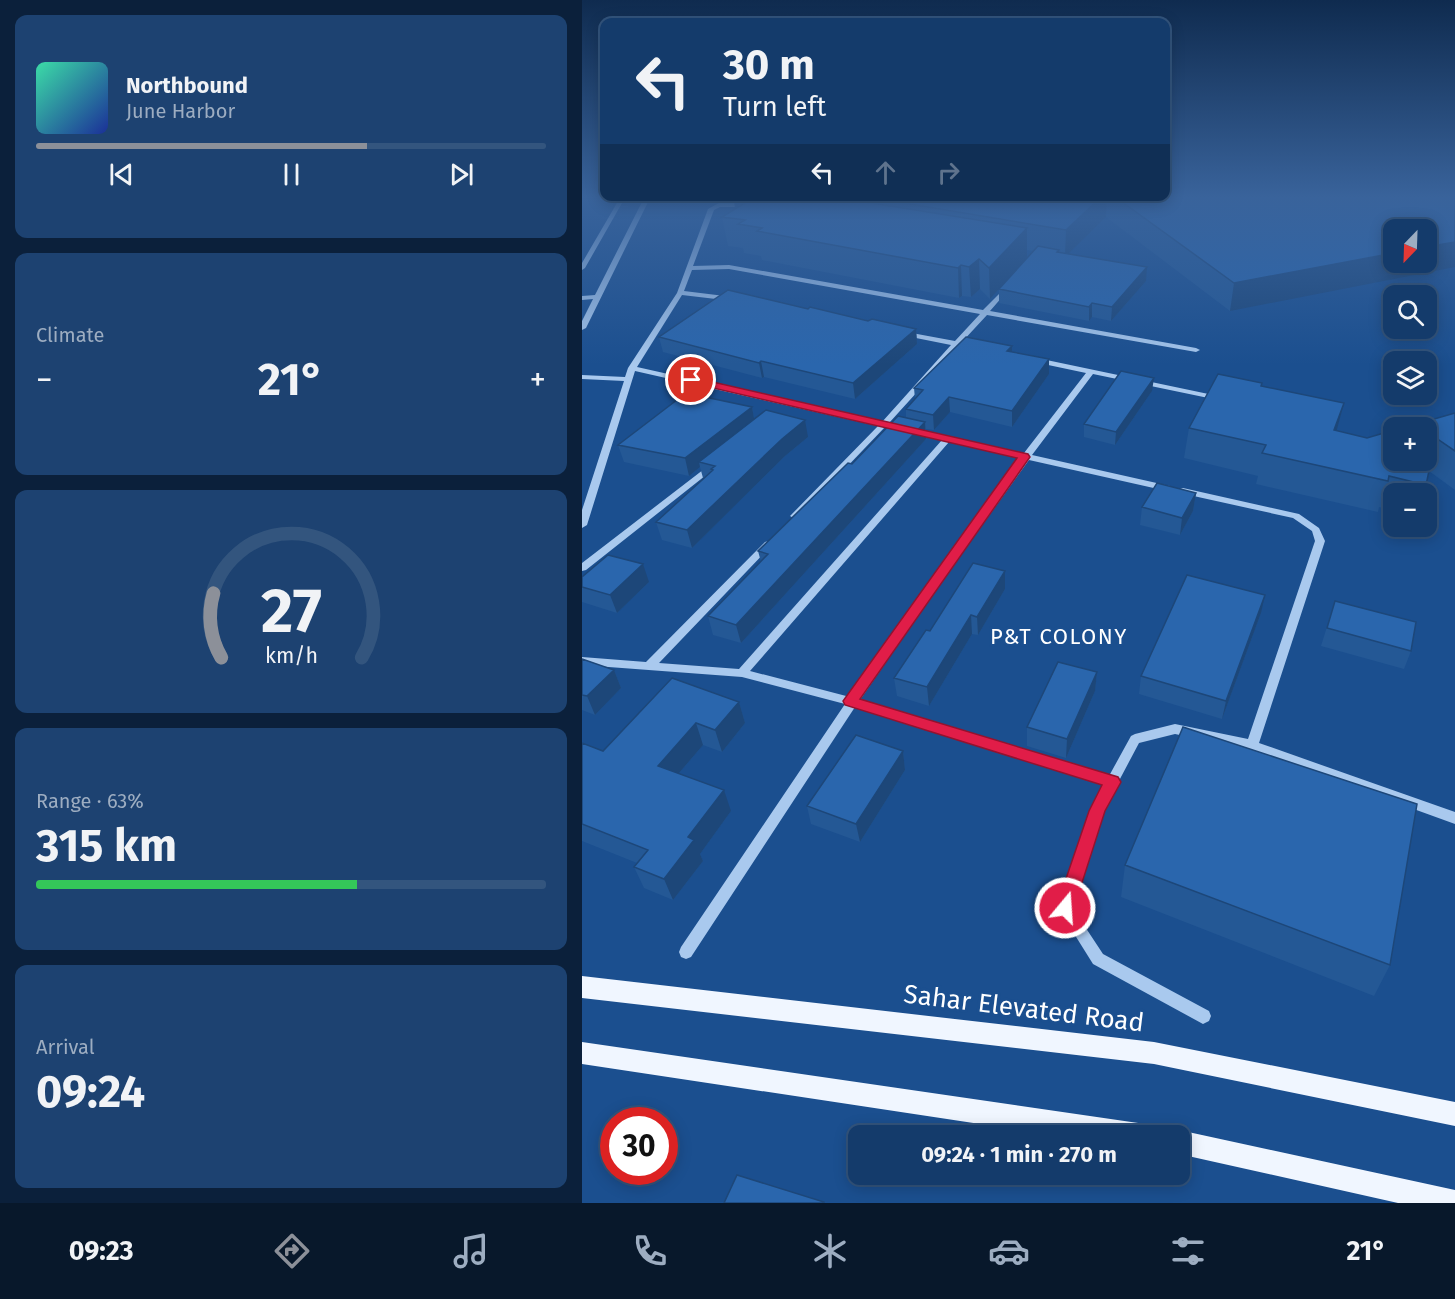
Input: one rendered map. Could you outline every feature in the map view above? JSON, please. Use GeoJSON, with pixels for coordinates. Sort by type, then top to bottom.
{"type":"FeatureCollection","features":[{"type":"Feature","properties":{"kind":"main road","name":"Sahar Elevated Road"},"geometry":{"type":"LineString","coordinates":[[582,987],[1154,1053],[1455,1114]]}},
{"type":"Feature","properties":{"kind":"main road"},"geometry":{"type":"LineString","coordinates":[[582,1053],[1070,1125]]}},
{"type":"Feature","properties":{"kind":"main road"},"geometry":{"type":"LineString","coordinates":[[1190,1144],[1455,1203]]}},
{"type":"Feature","properties":{"kind":"street"},"geometry":{"type":"LineString","coordinates":[[582,268],[591,252]]}},
{"type":"Feature","properties":{"kind":"street"},"geometry":{"type":"LineString","coordinates":[[582,328],[584,319],[598,297],[620,252]]}},
{"type":"Feature","properties":{"kind":"street"},"geometry":{"type":"LineString","coordinates":[[582,525],[632,368],[680,293],[695,252]]}},
{"type":"Feature","properties":{"kind":"street"},"geometry":{"type":"LineString","coordinates":[[689,268],[729,267],[1196,350]]}},
{"type":"Feature","properties":{"kind":"street"},"geometry":{"type":"LineString","coordinates":[[788,524],[885,423],[1014,280]]}},
{"type":"Feature","properties":{"kind":"street"},"geometry":{"type":"LineString","coordinates":[[680,293],[711,295],[747,302]]}},
{"type":"Feature","properties":{"kind":"street"},"geometry":{"type":"LineString","coordinates":[[582,298],[598,297]]}},
{"type":"Feature","properties":{"kind":"street"},"geometry":{"type":"LineString","coordinates":[[898,332],[979,348]]}},
{"type":"Feature","properties":{"kind":"street"},"geometry":{"type":"LineString","coordinates":[[1024,358],[1225,400]]}},
{"type":"Feature","properties":{"kind":"street"},"geometry":{"type":"LineString","coordinates":[[632,368],[1296,516],[1316,530],[1320,541],[1252,745]]}},
{"type":"Feature","properties":{"kind":"street"},"geometry":{"type":"LineString","coordinates":[[686,952],[850,701],[1024,457],[1090,372]]}},
{"type":"Feature","properties":{"kind":"street"},"geometry":{"type":"LineString","coordinates":[[582,377],[629,379]]}},
{"type":"Feature","properties":{"kind":"street"},"geometry":{"type":"LineString","coordinates":[[783,410],[792,402]]}},
{"type":"Feature","properties":{"kind":"street"},"geometry":{"type":"LineString","coordinates":[[742,673],[948,438]]}},
{"type":"Feature","properties":{"kind":"street"},"geometry":{"type":"LineString","coordinates":[[582,568],[719,460]]}},
{"type":"Feature","properties":{"kind":"street"},"geometry":{"type":"LineString","coordinates":[[649,666],[779,532]]}},
{"type":"Feature","properties":{"kind":"street"},"geometry":{"type":"LineString","coordinates":[[582,661],[742,673],[850,701],[1112,782]]}},
{"type":"Feature","properties":{"kind":"street"},"geometry":{"type":"LineString","coordinates":[[1203,1016],[1098,959],[1065,908],[1097,811],[1136,739],[1175,729],[1252,745],[1455,818]]}},
{"type":"Feature","properties":{"kind":"building"},"geometry":{"type":"Polygon","coordinates":[[[872,252],[1004,252],[989,268],[979,259],[969,267],[961,265],[958,268],[872,252]]]}},
{"type":"Feature","properties":{"kind":"building"},"geometry":{"type":"Polygon","coordinates":[[[1032,252],[1058,252],[1147,267],[1112,307],[1092,303],[1089,307],[999,289],[1032,252]]]}},
{"type":"Feature","properties":{"kind":"building"},"geometry":{"type":"Polygon","coordinates":[[[1191,252],[1383,252],[1383,255],[1234,283],[1191,252]]]}},
{"type":"Feature","properties":{"kind":"building"},"geometry":{"type":"Polygon","coordinates":[[[728,290],[808,309],[810,307],[868,321],[872,319],[916,329],[853,383],[761,361],[759,363],[659,337],[728,290]]]}},
{"type":"Feature","properties":{"kind":"building"},"geometry":{"type":"Polygon","coordinates":[[[966,337],[1012,346],[1007,351],[1049,359],[1012,411],[949,397],[933,415],[906,409],[923,390],[914,388],[966,337]]]}},
{"type":"Feature","properties":{"kind":"building"},"geometry":{"type":"Polygon","coordinates":[[[1121,371],[1154,378],[1116,432],[1084,424],[1121,371]]]}},
{"type":"Feature","properties":{"kind":"building"},"geometry":{"type":"Polygon","coordinates":[[[1218,374],[1262,383],[1261,386],[1344,403],[1334,430],[1367,438],[1383,433],[1383,471],[1429,471],[1426,483],[1389,476],[1388,481],[1262,453],[1266,445],[1189,428],[1218,374]]]}},
{"type":"Feature","properties":{"kind":"building"},"geometry":{"type":"Polygon","coordinates":[[[686,393],[752,407],[685,458],[618,445],[686,393]]]}},
{"type":"Feature","properties":{"kind":"building"},"geometry":{"type":"Polygon","coordinates":[[[766,410],[805,420],[687,530],[656,522],[715,466],[699,462],[766,410]]]}},
{"type":"Feature","properties":{"kind":"building"},"geometry":{"type":"Polygon","coordinates":[[[1455,413],[1455,451],[1437,439],[1437,418],[1455,413]]]}},
{"type":"Feature","properties":{"kind":"building"},"geometry":{"type":"Polygon","coordinates":[[[898,416],[925,422],[736,625],[708,616],[768,554],[758,551],[848,463],[852,464],[898,416]]]}},
{"type":"Feature","properties":{"kind":"building"},"geometry":{"type":"Polygon","coordinates":[[[1157,483],[1196,493],[1182,518],[1142,507],[1157,483]]]}},
{"type":"Feature","properties":{"kind":"building"},"geometry":{"type":"Polygon","coordinates":[[[608,555],[643,564],[610,595],[582,587],[582,577],[608,555]]]}},
{"type":"Feature","properties":{"kind":"building"},"geometry":{"type":"Polygon","coordinates":[[[973,563],[1005,571],[977,617],[971,615],[927,687],[894,678],[926,630],[930,631],[973,563]]]}},
{"type":"Feature","properties":{"kind":"building"},"geometry":{"type":"Polygon","coordinates":[[[1187,575],[1265,595],[1226,701],[1141,676],[1187,575]]]}},
{"type":"Feature","properties":{"kind":"building"},"geometry":{"type":"Polygon","coordinates":[[[1335,601],[1416,622],[1411,651],[1327,628],[1335,601]]]}},
{"type":"Feature","properties":{"kind":"building"},"geometry":{"type":"Polygon","coordinates":[[[582,659],[614,670],[587,696],[582,695],[582,659]]]}},
{"type":"Feature","properties":{"kind":"building"},"geometry":{"type":"Polygon","coordinates":[[[1058,662],[1097,672],[1067,739],[1027,727],[1058,662]]]}},
{"type":"Feature","properties":{"kind":"building"},"geometry":{"type":"Polygon","coordinates":[[[672,678],[739,702],[715,730],[696,723],[658,766],[724,790],[688,837],[694,840],[664,879],[634,867],[648,850],[582,824],[582,743],[603,751],[672,678]]]}},
{"type":"Feature","properties":{"kind":"building"},"geometry":{"type":"Polygon","coordinates":[[[1183,727],[1417,804],[1390,965],[1125,865],[1183,727]]]}},
{"type":"Feature","properties":{"kind":"building"},"geometry":{"type":"Polygon","coordinates":[[[856,735],[903,751],[856,824],[807,806],[856,735]]]}},
{"type":"Feature","properties":{"kind":"building"},"geometry":{"type":"Polygon","coordinates":[[[737,1175],[824,1202],[824,1203],[724,1203],[737,1175]]]}},
{"type":"Feature","properties":{"kind":"district","name":"P&T COLONY"},"geometry":{"type":"Point","coordinates":[1059,636]}},
{"type":"Feature","properties":{"kind":"route"},"geometry":{"type":"LineString","coordinates":[[691,380],[1024,457],[850,701],[1112,782],[1097,811],[1065,908]]}}]}
